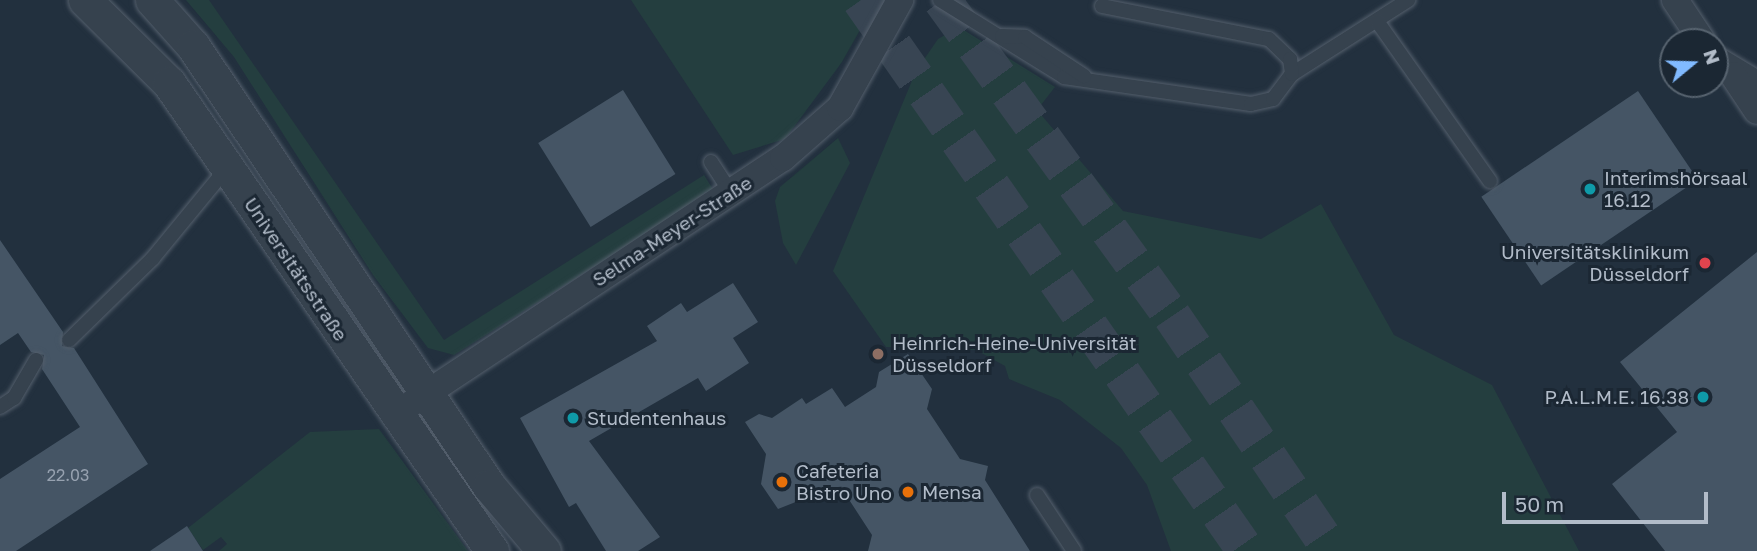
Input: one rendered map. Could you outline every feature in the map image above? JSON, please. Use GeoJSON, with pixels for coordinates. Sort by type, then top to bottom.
{"type":"FeatureCollection","features":[{"type":"Feature","properties":{"kind":"street","name":"Universitätsstraße"},"geometry":{"type":"LineString","coordinates":[[85,0],[133,42],[199,125],[394,415],[492,551]]}},
{"type":"Feature","properties":{"kind":"street","name":"Universitätsstraße"},"geometry":{"type":"LineString","coordinates":[[152,0],[229,99],[489,486],[544,551]]}},
{"type":"Feature","properties":{"kind":"street","name":"Selma-Meyer-Straße"},"geometry":{"type":"LineString","coordinates":[[394,415],[731,193],[840,108],[900,0]]}},
{"type":"Feature","properties":{"kind":"street"},"geometry":{"type":"LineString","coordinates":[[1675,0],[1694,28]]}},
{"type":"Feature","properties":{"kind":"street"},"geometry":{"type":"LineString","coordinates":[[1735,73],[1757,111]]}},
{"type":"Feature","properties":{"kind":"street"},"geometry":{"type":"LineString","coordinates":[[199,125],[229,99]]}},
{"type":"Feature","properties":{"kind":"lane"},"geometry":{"type":"LineString","coordinates":[[940,0],[1002,36],[1041,67],[1064,77],[1084,76],[1251,104],[1273,99],[1292,74],[1408,0]]}},
{"type":"Feature","properties":{"kind":"lane"},"geometry":{"type":"LineString","coordinates":[[1102,6],[1269,39],[1290,59],[1292,74]]}},
{"type":"Feature","properties":{"kind":"lane"},"geometry":{"type":"LineString","coordinates":[[1377,21],[1490,181]]}},
{"type":"Feature","properties":{"kind":"lane"},"geometry":{"type":"LineString","coordinates":[[711,162],[731,193]]}},
{"type":"Feature","properties":{"kind":"lane"},"geometry":{"type":"LineString","coordinates":[[69,340],[153,258],[227,168]]}},
{"type":"Feature","properties":{"kind":"lane"},"geometry":{"type":"LineString","coordinates":[[0,407],[13,398],[36,360]]}},
{"type":"Feature","properties":{"kind":"lane"},"geometry":{"type":"LineString","coordinates":[[1037,495],[1074,551]]}},
{"type":"Feature","properties":{"kind":"green space"},"geometry":{"type":"Polygon","coordinates":[[[186,0],[209,0],[444,340],[704,175],[714,191],[454,355],[428,348],[373,275],[234,57],[186,0]]]}},
{"type":"Feature","properties":{"kind":"green space"},"geometry":{"type":"Polygon","coordinates":[[[631,0],[877,0],[842,62],[785,139],[733,155],[631,0]]]}},
{"type":"Feature","properties":{"kind":"green space"},"geometry":{"type":"Polygon","coordinates":[[[959,27],[1055,87],[1037,110],[1123,211],[1261,239],[1321,204],[1394,335],[1492,385],[1579,551],[1171,551],[1147,485],[1121,448],[1060,400],[1009,379],[1005,366],[976,350],[886,347],[833,271],[916,71],[938,39],[959,27]]]}},
{"type":"Feature","properties":{"kind":"green space"},"geometry":{"type":"Polygon","coordinates":[[[838,138],[850,163],[796,265],[783,243],[775,201],[780,187],[838,138]]]}},
{"type":"Feature","properties":{"kind":"green space"},"geometry":{"type":"Polygon","coordinates":[[[379,429],[468,551],[219,551],[227,544],[221,537],[203,550],[188,528],[310,432],[379,429]]]}},
{"type":"Feature","properties":{"kind":"building"},"geometry":{"type":"Polygon","coordinates":[[[623,90],[675,174],[591,227],[538,143],[623,90]]]}},
{"type":"Feature","properties":{"kind":"building","name":"Interimshörsaal 16.12"},"geometry":{"type":"Polygon","coordinates":[[[1638,91],[1698,180],[1541,285],[1481,197],[1638,91]]]}},
{"type":"Feature","properties":{"kind":"building"},"geometry":{"type":"Polygon","coordinates":[[[0,240],[63,332],[62,346],[74,348],[148,464],[16,551],[0,551],[0,479],[80,427],[42,369],[44,355],[31,352],[18,333],[0,345],[0,240]]]}},
{"type":"Feature","properties":{"kind":"building","name":"P.A.L.M.E. 16.38"},"geometry":{"type":"Polygon","coordinates":[[[1757,252],[1757,551],[1665,551],[1612,484],[1677,432],[1620,362],[1757,252]]]}},
{"type":"Feature","properties":{"kind":"building","name":"Studentenhaus"},"geometry":{"type":"Polygon","coordinates":[[[733,283],[758,322],[733,338],[749,363],[706,391],[698,378],[589,441],[660,537],[638,551],[606,551],[576,503],[569,507],[520,418],[657,341],[647,326],[681,303],[687,312],[733,283]]]}},
{"type":"Feature","properties":{"kind":"building"},"geometry":{"type":"Polygon","coordinates":[[[908,354],[932,389],[927,409],[960,459],[988,466],[985,480],[1030,551],[868,551],[872,535],[846,495],[826,490],[778,509],[761,484],[766,454],[745,422],[759,414],[772,418],[802,398],[806,404],[832,388],[845,407],[876,387],[879,372],[908,354]]]}},
{"type":"Feature","properties":{"kind":"building"},"geometry":{"type":"Polygon","coordinates":[[[187,526],[203,551],[150,551],[187,526]]]}},
{"type":"Feature","properties":{"kind":"tunnel"},"geometry":{"type":"LineString","coordinates":[[861,0],[1246,551]]}},
{"type":"Feature","properties":{"kind":"tunnel"},"geometry":{"type":"LineString","coordinates":[[942,0],[1172,316],[1332,551]]}},
{"type":"Feature","properties":{"kind":"place","name":"Interimshörsaal 16.12"},"geometry":{"type":"Point","coordinates":[1590,189]}},
{"type":"Feature","properties":{"kind":"place","name":"Universitätsklinikum Düsseldorf"},"geometry":{"type":"Point","coordinates":[1705,263]}},
{"type":"Feature","properties":{"kind":"place","name":"Heinrich-Heine-Universität Düsseldorf"},"geometry":{"type":"Point","coordinates":[878,354]}},
{"type":"Feature","properties":{"kind":"place","name":"P.A.L.M.E. 16.38"},"geometry":{"type":"Point","coordinates":[1703,397]}},
{"type":"Feature","properties":{"kind":"place","name":"Studentenhaus"},"geometry":{"type":"Point","coordinates":[573,418]}},
{"type":"Feature","properties":{"kind":"place","name":"Cafeteria Bistro Uno"},"geometry":{"type":"Point","coordinates":[782,482]}},
{"type":"Feature","properties":{"kind":"place","name":"Mensa"},"geometry":{"type":"Point","coordinates":[908,492]}}]}
